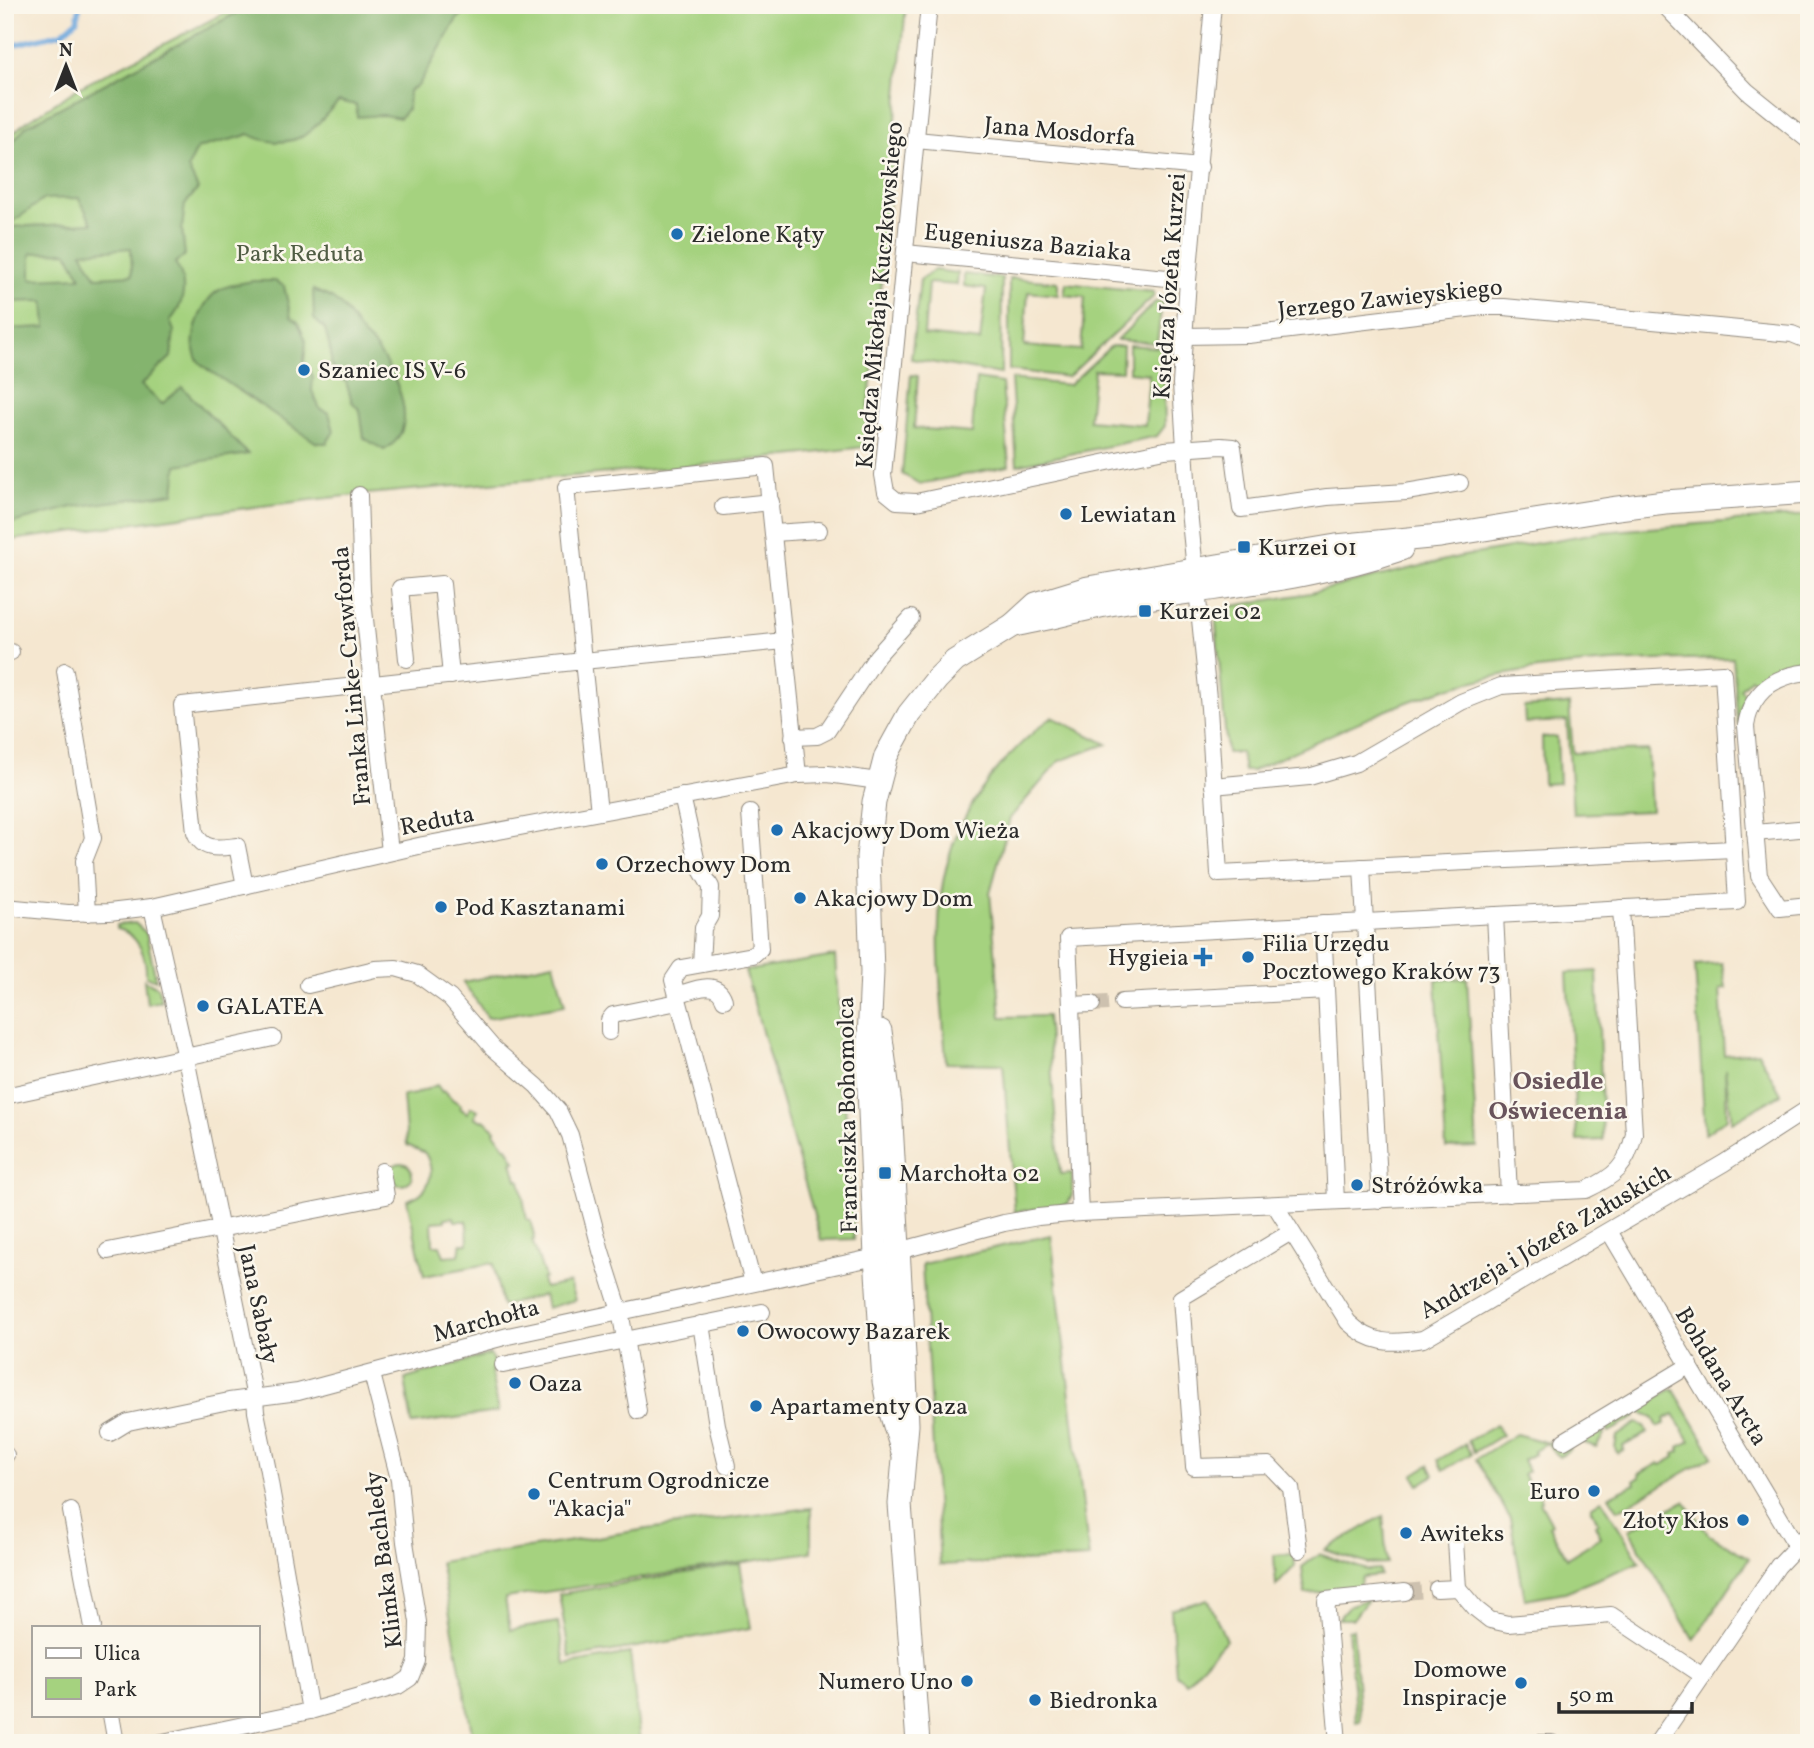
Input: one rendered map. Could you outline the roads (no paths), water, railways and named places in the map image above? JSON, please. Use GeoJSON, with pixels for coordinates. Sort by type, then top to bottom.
{"type":"FeatureCollection","features":[{"type":"Feature","properties":{"kind":"street","name":"Księdza Mikołaja Kuczkowskiego"},"geometry":{"type":"LineString","coordinates":[[929,5],[883,475],[886,492],[897,501],[916,502],[1146,454],[1222,446],[1233,447],[1241,509],[1327,497],[1406,492],[1460,483]]}},
{"type":"Feature","properties":{"kind":"street","name":"Księdza Józefa Kurzei"},"geometry":{"type":"LineString","coordinates":[[1213,5],[1181,384],[1184,449],[1209,708],[1219,874],[1362,867]]}},
{"type":"Feature","properties":{"kind":"street"},"geometry":{"type":"LineString","coordinates":[[1664,5],[1747,91],[1809,141]]}},
{"type":"Feature","properties":{"kind":"street","name":"Jana Mosdorfa"},"geometry":{"type":"LineString","coordinates":[[916,140],[1199,167]]}},
{"type":"Feature","properties":{"kind":"street","name":"Eugeniusza Baziaka"},"geometry":{"type":"LineString","coordinates":[[905,253],[1188,280]]}},
{"type":"Feature","properties":{"kind":"street","name":"Jerzego Zawieyskiego"},"geometry":{"type":"LineString","coordinates":[[1183,336],[1248,335],[1483,307],[1504,307],[1792,334],[1809,341]]}},
{"type":"Feature","properties":{"kind":"street"},"geometry":{"type":"LineString","coordinates":[[599,812],[566,486],[766,466],[798,775]]}},
{"type":"Feature","properties":{"kind":"street","name":"Franciszka Bohomolca"},"geometry":{"type":"LineString","coordinates":[[918,1743],[900,1504],[903,1452],[884,1381],[887,1253],[869,1063],[872,972],[868,858],[871,820],[886,756],[900,729],[928,689],[965,653],[1013,625],[1036,604],[1067,594],[1196,580],[1336,546],[1440,536],[1665,502],[1809,492]]}},
{"type":"Feature","properties":{"kind":"street","name":"Franka Linke-Crawforda"},"geometry":{"type":"LineString","coordinates":[[359,495],[362,590],[390,852]]}},
{"type":"Feature","properties":{"kind":"street"},"geometry":{"type":"LineString","coordinates":[[723,507],[771,502]]}},
{"type":"Feature","properties":{"kind":"street"},"geometry":{"type":"LineString","coordinates":[[774,533],[819,530]]}},
{"type":"Feature","properties":{"kind":"street"},"geometry":{"type":"LineString","coordinates":[[407,659],[400,588],[442,584],[451,676]]}},
{"type":"Feature","properties":{"kind":"street"},"geometry":{"type":"LineString","coordinates":[[793,737],[817,736],[827,731],[877,656],[911,618]]}},
{"type":"Feature","properties":{"kind":"street"},"geometry":{"type":"LineString","coordinates":[[245,886],[237,846],[213,848],[198,841],[182,705],[784,641]]}},
{"type":"Feature","properties":{"kind":"street"},"geometry":{"type":"LineString","coordinates":[[65,671],[93,838],[84,861],[88,913]]}},
{"type":"Feature","properties":{"kind":"street"},"geometry":{"type":"LineString","coordinates":[[1809,672],[1777,680],[1754,699],[1746,726],[1759,876],[1780,908],[1809,905]]}},
{"type":"Feature","properties":{"kind":"street"},"geometry":{"type":"LineString","coordinates":[[1080,1213],[1068,938],[1737,902],[1723,673],[1502,686],[1461,702],[1356,763],[1309,777],[1213,786]]}},
{"type":"Feature","properties":{"kind":"street","name":"Reduta"},"geometry":{"type":"LineString","coordinates":[[5,907],[88,913],[152,907],[390,852],[798,775],[828,774],[878,781]]}},
{"type":"Feature","properties":{"kind":"street"},"geometry":{"type":"LineString","coordinates":[[682,796],[696,863],[711,887],[710,916],[704,928],[701,964]]}},
{"type":"Feature","properties":{"kind":"street"},"geometry":{"type":"LineString","coordinates":[[744,1315],[745,1285],[673,980],[681,968],[752,955],[760,949],[750,814]]}},
{"type":"Feature","properties":{"kind":"street"},"geometry":{"type":"LineString","coordinates":[[1755,833],[1809,828]]}},
{"type":"Feature","properties":{"kind":"street"},"geometry":{"type":"LineString","coordinates":[[1380,1200],[1362,867],[1733,849]]}},
{"type":"Feature","properties":{"kind":"street","name":"Jana Sabały"},"geometry":{"type":"LineString","coordinates":[[152,907],[186,1058],[255,1398],[310,1711]]}},
{"type":"Feature","properties":{"kind":"street"},"geometry":{"type":"LineString","coordinates":[[887,1253],[1004,1223],[1080,1213],[1586,1190],[1609,1179],[1624,1163],[1631,1150],[1634,1135],[1621,908]]}},
{"type":"Feature","properties":{"kind":"street"},"geometry":{"type":"LineString","coordinates":[[1495,915],[1509,1194]]}},
{"type":"Feature","properties":{"kind":"street"},"geometry":{"type":"LineString","coordinates":[[1322,924],[1335,1201]]}},
{"type":"Feature","properties":{"kind":"street"},"geometry":{"type":"LineString","coordinates":[[308,985],[375,969],[396,968],[417,974],[450,998],[493,1048],[537,1086],[558,1110],[570,1135],[620,1311],[638,1411]]}},
{"type":"Feature","properties":{"kind":"street"},"geometry":{"type":"LineString","coordinates":[[609,1032],[609,1020],[621,1012],[678,998],[706,987],[721,992],[724,1000]]}},
{"type":"Feature","properties":{"kind":"street"},"geometry":{"type":"LineString","coordinates":[[1122,1002],[1326,991]]}},
{"type":"Feature","properties":{"kind":"street"},"geometry":{"type":"LineString","coordinates":[[1071,1005],[1092,1003]]}},
{"type":"Feature","properties":{"kind":"street"},"geometry":{"type":"LineString","coordinates":[[5,1096],[272,1038]]}},
{"type":"Feature","properties":{"kind":"street","name":"Andrzeja i Józefa Załuskich"},"geometry":{"type":"LineString","coordinates":[[1275,1205],[1348,1322],[1361,1335],[1379,1341],[1399,1343],[1423,1339],[1724,1163],[1809,1108]]}},
{"type":"Feature","properties":{"kind":"street"},"geometry":{"type":"LineString","coordinates":[[108,1251],[386,1196],[382,1171]]}},
{"type":"Feature","properties":{"kind":"street","name":"Bohdana Arcta"},"geometry":{"type":"LineString","coordinates":[[1609,1231],[1796,1545]]}},
{"type":"Feature","properties":{"kind":"street"},"geometry":{"type":"LineString","coordinates":[[1291,1232],[1181,1298],[1194,1467],[1269,1465],[1291,1488],[1299,1550]]}},
{"type":"Feature","properties":{"kind":"street","name":"Marchołta"},"geometry":{"type":"LineString","coordinates":[[110,1433],[128,1423],[299,1392],[508,1336],[887,1253]]}},
{"type":"Feature","properties":{"kind":"street"},"geometry":{"type":"LineString","coordinates":[[503,1365],[762,1312]]}},
{"type":"Feature","properties":{"kind":"street"},"geometry":{"type":"LineString","coordinates":[[701,1324],[717,1425],[727,1466]]}},
{"type":"Feature","properties":{"kind":"street"},"geometry":{"type":"LineString","coordinates":[[1564,1441],[1690,1365]]}},
{"type":"Feature","properties":{"kind":"street","name":"Klimka Bachledy"},"geometry":{"type":"LineString","coordinates":[[158,1743],[310,1711],[398,1686],[410,1678],[417,1661],[418,1622],[405,1542],[399,1479],[372,1374]]}},
{"type":"Feature","properties":{"kind":"street"},"geometry":{"type":"LineString","coordinates":[[71,1511],[93,1626]]}},
{"type":"Feature","properties":{"kind":"street"},"geometry":{"type":"LineString","coordinates":[[1657,1743],[1777,1566],[1809,1533]]}},
{"type":"Feature","properties":{"kind":"street"},"geometry":{"type":"LineString","coordinates":[[1454,1541],[1458,1588],[1476,1609],[1490,1620],[1508,1624],[1611,1615],[1701,1675]]}},
{"type":"Feature","properties":{"kind":"street"},"geometry":{"type":"LineString","coordinates":[[1437,1589],[1458,1588]]}},
{"type":"Feature","properties":{"kind":"street"},"geometry":{"type":"LineString","coordinates":[[1338,1743],[1326,1600],[1405,1592]]}},
{"type":"Feature","properties":{"kind":"street"},"geometry":{"type":"LineString","coordinates":[[111,1716],[116,1743]]}},
{"type":"Feature","properties":{"kind":"street"},"geometry":{"type":"LineString","coordinates":[[1536,1743],[1552,1743]]}},
{"type":"Feature","properties":{"kind":"waterway"},"geometry":{"type":"LineString","coordinates":[[5,47],[62,33],[77,20],[80,5]]}},
{"type":"Feature","properties":{"kind":"tunnel"},"geometry":{"type":"LineString","coordinates":[[1092,1004],[1122,1002]]}},
{"type":"Feature","properties":{"kind":"tunnel"},"geometry":{"type":"LineString","coordinates":[[1405,1592],[1437,1589]]}},
{"type":"Feature","properties":{"kind":"place","name":"Zielone Kąty"},"geometry":{"type":"Point","coordinates":[677,234]}},
{"type":"Feature","properties":{"kind":"place","name":"Szaniec IS V-6"},"geometry":{"type":"Point","coordinates":[304,370]}},
{"type":"Feature","properties":{"kind":"place","name":"Lewiatan"},"geometry":{"type":"Point","coordinates":[1066,514]}},
{"type":"Feature","properties":{"kind":"place","name":"Kurzei 01"},"geometry":{"type":"Point","coordinates":[1244,547]}},
{"type":"Feature","properties":{"kind":"place","name":"Kurzei 02"},"geometry":{"type":"Point","coordinates":[1145,611]}},
{"type":"Feature","properties":{"kind":"place","name":"Akacjowy Dom Wieża"},"geometry":{"type":"Point","coordinates":[777,830]}},
{"type":"Feature","properties":{"kind":"place","name":"Orzechowy Dom"},"geometry":{"type":"Point","coordinates":[602,864]}},
{"type":"Feature","properties":{"kind":"place","name":"Akacjowy Dom"},"geometry":{"type":"Point","coordinates":[800,898]}},
{"type":"Feature","properties":{"kind":"place","name":"Pod Kasztanami"},"geometry":{"type":"Point","coordinates":[441,907]}},
{"type":"Feature","properties":{"kind":"place","name":"Hygieia"},"geometry":{"type":"Point","coordinates":[1203,957]}},
{"type":"Feature","properties":{"kind":"place","name":"Filia Urzędu Pocztowego Kraków 73"},"geometry":{"type":"Point","coordinates":[1248,957]}},
{"type":"Feature","properties":{"kind":"place","name":"GALATEA"},"geometry":{"type":"Point","coordinates":[203,1006]}},
{"type":"Feature","properties":{"kind":"place","name":"Marchołta 02"},"geometry":{"type":"Point","coordinates":[885,1173]}},
{"type":"Feature","properties":{"kind":"place","name":"Stróżówka"},"geometry":{"type":"Point","coordinates":[1357,1185]}},
{"type":"Feature","properties":{"kind":"place","name":"Owocowy Bazarek"},"geometry":{"type":"Point","coordinates":[743,1331]}},
{"type":"Feature","properties":{"kind":"place","name":"Oaza"},"geometry":{"type":"Point","coordinates":[515,1383]}},
{"type":"Feature","properties":{"kind":"place","name":"Apartamenty Oaza"},"geometry":{"type":"Point","coordinates":[756,1406]}},
{"type":"Feature","properties":{"kind":"place","name":"Euro"},"geometry":{"type":"Point","coordinates":[1594,1491]}},
{"type":"Feature","properties":{"kind":"place","name":"Centrum Ogrodnicze \"Akacja\""},"geometry":{"type":"Point","coordinates":[534,1494]}},
{"type":"Feature","properties":{"kind":"place","name":"Złoty Kłos"},"geometry":{"type":"Point","coordinates":[1743,1520]}},
{"type":"Feature","properties":{"kind":"place","name":"Awiteks"},"geometry":{"type":"Point","coordinates":[1406,1533]}},
{"type":"Feature","properties":{"kind":"place","name":"Numero Uno"},"geometry":{"type":"Point","coordinates":[967,1681]}},
{"type":"Feature","properties":{"kind":"place","name":"Domowe Inspiracje"},"geometry":{"type":"Point","coordinates":[1521,1683]}},
{"type":"Feature","properties":{"kind":"place","name":"Biedronka"},"geometry":{"type":"Point","coordinates":[1035,1700]}},
{"type":"Feature","properties":{"kind":"district","name":"Osiedle Oświecenia"},"geometry":{"type":"Point","coordinates":[1558,1095]}},
{"type":"Feature","properties":{"kind":"park label","name":"Park Reduta"},"geometry":{"type":"Point","coordinates":[300,253]}}]}
